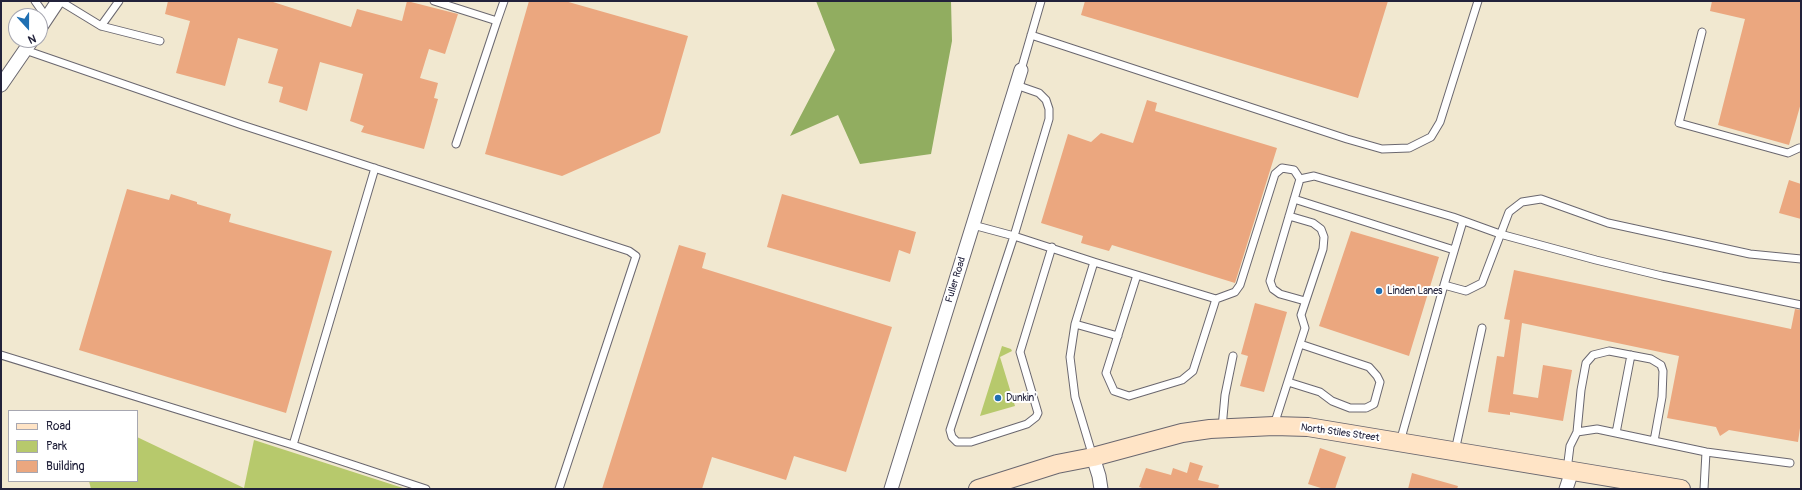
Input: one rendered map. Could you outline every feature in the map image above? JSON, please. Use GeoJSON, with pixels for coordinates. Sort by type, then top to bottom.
{"type":"FeatureCollection","features":[{"type":"Feature","properties":{"kind":"main road","name":"North Stiles Street"},"geometry":{"type":"LineString","coordinates":[[978,489],[1058,464],[1093,457],[1182,433],[1222,428],[1274,426],[1308,426],[1681,489]]}},
{"type":"Feature","properties":{"kind":"street"},"geometry":{"type":"LineString","coordinates":[[48,16],[59,1]]}},
{"type":"Feature","properties":{"kind":"street"},"geometry":{"type":"LineString","coordinates":[[1,85],[26,48]]}},
{"type":"Feature","properties":{"kind":"street","name":"Fuller Road"},"geometry":{"type":"LineString","coordinates":[[891,489],[1021,70]]}},
{"type":"Feature","properties":{"kind":"street"},"geometry":{"type":"LineString","coordinates":[[1093,457],[1100,476],[1100,489]]}},
{"type":"Feature","properties":{"kind":"street"},"geometry":{"type":"LineString","coordinates":[[1566,489],[1569,470]]}},
{"type":"Feature","properties":{"kind":"lane"},"geometry":{"type":"LineString","coordinates":[[59,1],[101,26],[160,41]]}},
{"type":"Feature","properties":{"kind":"lane"},"geometry":{"type":"LineString","coordinates":[[101,26],[118,1]]}},
{"type":"Feature","properties":{"kind":"lane"},"geometry":{"type":"LineString","coordinates":[[434,1],[497,21]]}},
{"type":"Feature","properties":{"kind":"lane"},"geometry":{"type":"LineString","coordinates":[[456,144],[504,1]]}},
{"type":"Feature","properties":{"kind":"lane"},"geometry":{"type":"LineString","coordinates":[[1021,70],[1041,1]]}},
{"type":"Feature","properties":{"kind":"lane"},"geometry":{"type":"LineString","coordinates":[[1031,35],[1347,139],[1382,149],[1409,148],[1431,137],[1440,122],[1478,1]]}},
{"type":"Feature","properties":{"kind":"lane"},"geometry":{"type":"LineString","coordinates":[[1702,32],[1679,123],[1788,153],[1800,148],[1801,140]]}},
{"type":"Feature","properties":{"kind":"lane"},"geometry":{"type":"LineString","coordinates":[[36,48],[242,125],[629,250],[636,256],[559,489]]}},
{"type":"Feature","properties":{"kind":"lane"},"geometry":{"type":"LineString","coordinates":[[1016,85],[1040,93],[1046,100],[1049,109],[1049,119],[1014,236],[950,430],[952,437],[957,442],[970,442],[1027,424],[1036,417],[1038,413],[1020,352],[1052,247]]}},
{"type":"Feature","properties":{"kind":"lane"},"geometry":{"type":"LineString","coordinates":[[293,445],[375,168]]}},
{"type":"Feature","properties":{"kind":"lane"},"geometry":{"type":"LineString","coordinates":[[973,225],[1052,247],[1094,262],[1216,299],[1235,292],[1240,284],[1275,174],[1282,168],[1294,170],[1300,179]]}},
{"type":"Feature","properties":{"kind":"lane"},"geometry":{"type":"LineString","coordinates":[[1300,179],[1314,176],[1463,221],[1500,234],[1662,276],[1801,305]]}},
{"type":"Feature","properties":{"kind":"lane"},"geometry":{"type":"LineString","coordinates":[[1300,179],[1270,281],[1273,289],[1280,294],[1305,301]]}},
{"type":"Feature","properties":{"kind":"lane"},"geometry":{"type":"LineString","coordinates":[[1294,199],[1454,250]]}},
{"type":"Feature","properties":{"kind":"lane"},"geometry":{"type":"LineString","coordinates":[[1444,285],[1466,291],[1482,283],[1509,212],[1522,202],[1541,199],[1608,223],[1750,254],[1801,259]]}},
{"type":"Feature","properties":{"kind":"lane"},"geometry":{"type":"LineString","coordinates":[[1274,426],[1305,328],[1301,315],[1324,237],[1321,229],[1313,224],[1289,216]]}},
{"type":"Feature","properties":{"kind":"lane"},"geometry":{"type":"LineString","coordinates":[[1400,442],[1463,221]]}},
{"type":"Feature","properties":{"kind":"lane"},"geometry":{"type":"LineString","coordinates":[[1093,457],[1075,397],[1071,376],[1070,357],[1075,324],[1094,262]]}},
{"type":"Feature","properties":{"kind":"lane"},"geometry":{"type":"LineString","coordinates":[[1136,275],[1106,373],[1114,391],[1129,396],[1182,380],[1193,371],[1216,299]]}},
{"type":"Feature","properties":{"kind":"lane"},"geometry":{"type":"LineString","coordinates":[[1075,324],[1118,336]]}},
{"type":"Feature","properties":{"kind":"lane"},"geometry":{"type":"LineString","coordinates":[[1454,451],[1482,328]]}},
{"type":"Feature","properties":{"kind":"lane"},"geometry":{"type":"LineString","coordinates":[[1288,382],[1320,392],[1332,401],[1350,408],[1366,408],[1374,404],[1380,382],[1369,367],[1300,344]]}},
{"type":"Feature","properties":{"kind":"lane"},"geometry":{"type":"LineString","coordinates":[[1569,470],[1570,446],[1577,432],[1581,390],[1586,364],[1593,355],[1609,352],[1631,355],[1651,359],[1661,365],[1663,371],[1662,397],[1654,441]]}},
{"type":"Feature","properties":{"kind":"lane"},"geometry":{"type":"LineString","coordinates":[[1,354],[293,445],[426,489]]}},
{"type":"Feature","properties":{"kind":"lane"},"geometry":{"type":"LineString","coordinates":[[1616,433],[1631,355]]}},
{"type":"Feature","properties":{"kind":"lane"},"geometry":{"type":"LineString","coordinates":[[1222,428],[1225,395],[1233,356]]}},
{"type":"Feature","properties":{"kind":"lane"},"geometry":{"type":"LineString","coordinates":[[1577,432],[1597,429],[1706,452],[1790,463]]}},
{"type":"Feature","properties":{"kind":"lane"},"geometry":{"type":"LineString","coordinates":[[1704,489],[1706,452]]}},
{"type":"Feature","properties":{"kind":"green space"},"geometry":{"type":"Polygon","coordinates":[[[816,1],[951,1],[952,41],[931,154],[860,164],[838,115],[790,136],[835,50],[816,1]]]}},
{"type":"Feature","properties":{"kind":"green space"},"geometry":{"type":"Polygon","coordinates":[[[1002,346],[1011,349],[1012,351],[1000,357],[1015,406],[980,416],[1002,346]]]}},
{"type":"Feature","properties":{"kind":"green space"},"geometry":{"type":"Polygon","coordinates":[[[138,437],[244,488],[254,440],[406,489],[91,489],[89,482],[138,482],[138,437]]]}},
{"type":"Feature","properties":{"kind":"building"},"geometry":{"type":"Polygon","coordinates":[[[168,1],[270,1],[351,27],[357,9],[402,21],[407,1],[458,14],[445,54],[429,49],[420,78],[438,83],[434,98],[438,99],[424,149],[361,132],[364,126],[350,121],[363,74],[320,62],[307,111],[279,102],[283,87],[268,83],[278,49],[238,38],[225,86],[176,73],[190,21],[165,14],[168,1]]]}},
{"type":"Feature","properties":{"kind":"building"},"geometry":{"type":"Polygon","coordinates":[[[529,1],[565,1],[688,36],[660,133],[562,176],[485,154],[529,1]]]}},
{"type":"Feature","properties":{"kind":"building"},"geometry":{"type":"Polygon","coordinates":[[[1085,1],[1388,1],[1358,98],[1081,15],[1085,1]]]}},
{"type":"Feature","properties":{"kind":"building"},"geometry":{"type":"Polygon","coordinates":[[[1712,1],[1801,1],[1801,103],[1789,145],[1718,125],[1745,19],[1710,11],[1712,1]]]}},
{"type":"Feature","properties":{"kind":"building"},"geometry":{"type":"Polygon","coordinates":[[[1147,100],[1157,103],[1155,111],[1277,148],[1235,283],[1112,245],[1109,251],[1081,243],[1083,236],[1041,223],[1068,134],[1091,142],[1101,133],[1133,143],[1147,100]]]}},
{"type":"Feature","properties":{"kind":"building"},"geometry":{"type":"Polygon","coordinates":[[[1789,180],[1801,184],[1801,219],[1779,213],[1789,180]]]}},
{"type":"Feature","properties":{"kind":"building"},"geometry":{"type":"Polygon","coordinates":[[[127,189],[169,200],[171,194],[197,202],[197,204],[231,214],[229,222],[332,251],[286,413],[79,350],[127,189]]]}},
{"type":"Feature","properties":{"kind":"building"},"geometry":{"type":"Polygon","coordinates":[[[782,194],[916,232],[910,254],[899,250],[890,282],[767,247],[782,194]]]}},
{"type":"Feature","properties":{"kind":"building","name":"Linden Lanes"},"geometry":{"type":"Polygon","coordinates":[[[1351,231],[1439,257],[1409,356],[1319,326],[1351,231]]]}},
{"type":"Feature","properties":{"kind":"building"},"geometry":{"type":"Polygon","coordinates":[[[679,245],[706,253],[702,268],[892,327],[846,472],[794,456],[786,480],[712,457],[702,489],[602,489],[679,245]]]}},
{"type":"Feature","properties":{"kind":"building"},"geometry":{"type":"Polygon","coordinates":[[[1514,270],[1791,329],[1795,309],[1801,310],[1801,421],[1798,442],[1729,430],[1720,436],[1716,427],[1667,418],[1679,356],[1522,323],[1513,394],[1538,398],[1543,365],[1572,370],[1563,421],[1510,412],[1510,415],[1488,412],[1497,356],[1504,357],[1510,320],[1504,319],[1514,270]]]}},
{"type":"Feature","properties":{"kind":"building"},"geometry":{"type":"Polygon","coordinates":[[[1255,303],[1287,312],[1264,392],[1240,386],[1248,356],[1241,354],[1255,303]]]}},
{"type":"Feature","properties":{"kind":"building"},"geometry":{"type":"Polygon","coordinates":[[[1320,448],[1346,457],[1335,489],[1324,489],[1308,484],[1320,448]]]}},
{"type":"Feature","properties":{"kind":"building"},"geometry":{"type":"Polygon","coordinates":[[[1190,462],[1203,466],[1198,480],[1219,485],[1218,489],[1145,489],[1139,487],[1146,468],[1171,475],[1173,468],[1187,473],[1190,462]]]}},
{"type":"Feature","properties":{"kind":"building"},"geometry":{"type":"Polygon","coordinates":[[[1412,473],[1458,486],[1457,489],[1408,489],[1412,473]]]}},
{"type":"Feature","properties":{"kind":"place","name":"Linden Lanes"},"geometry":{"type":"Point","coordinates":[1379,291]}},
{"type":"Feature","properties":{"kind":"place","name":"Dunkin'"},"geometry":{"type":"Point","coordinates":[998,398]}}]}
